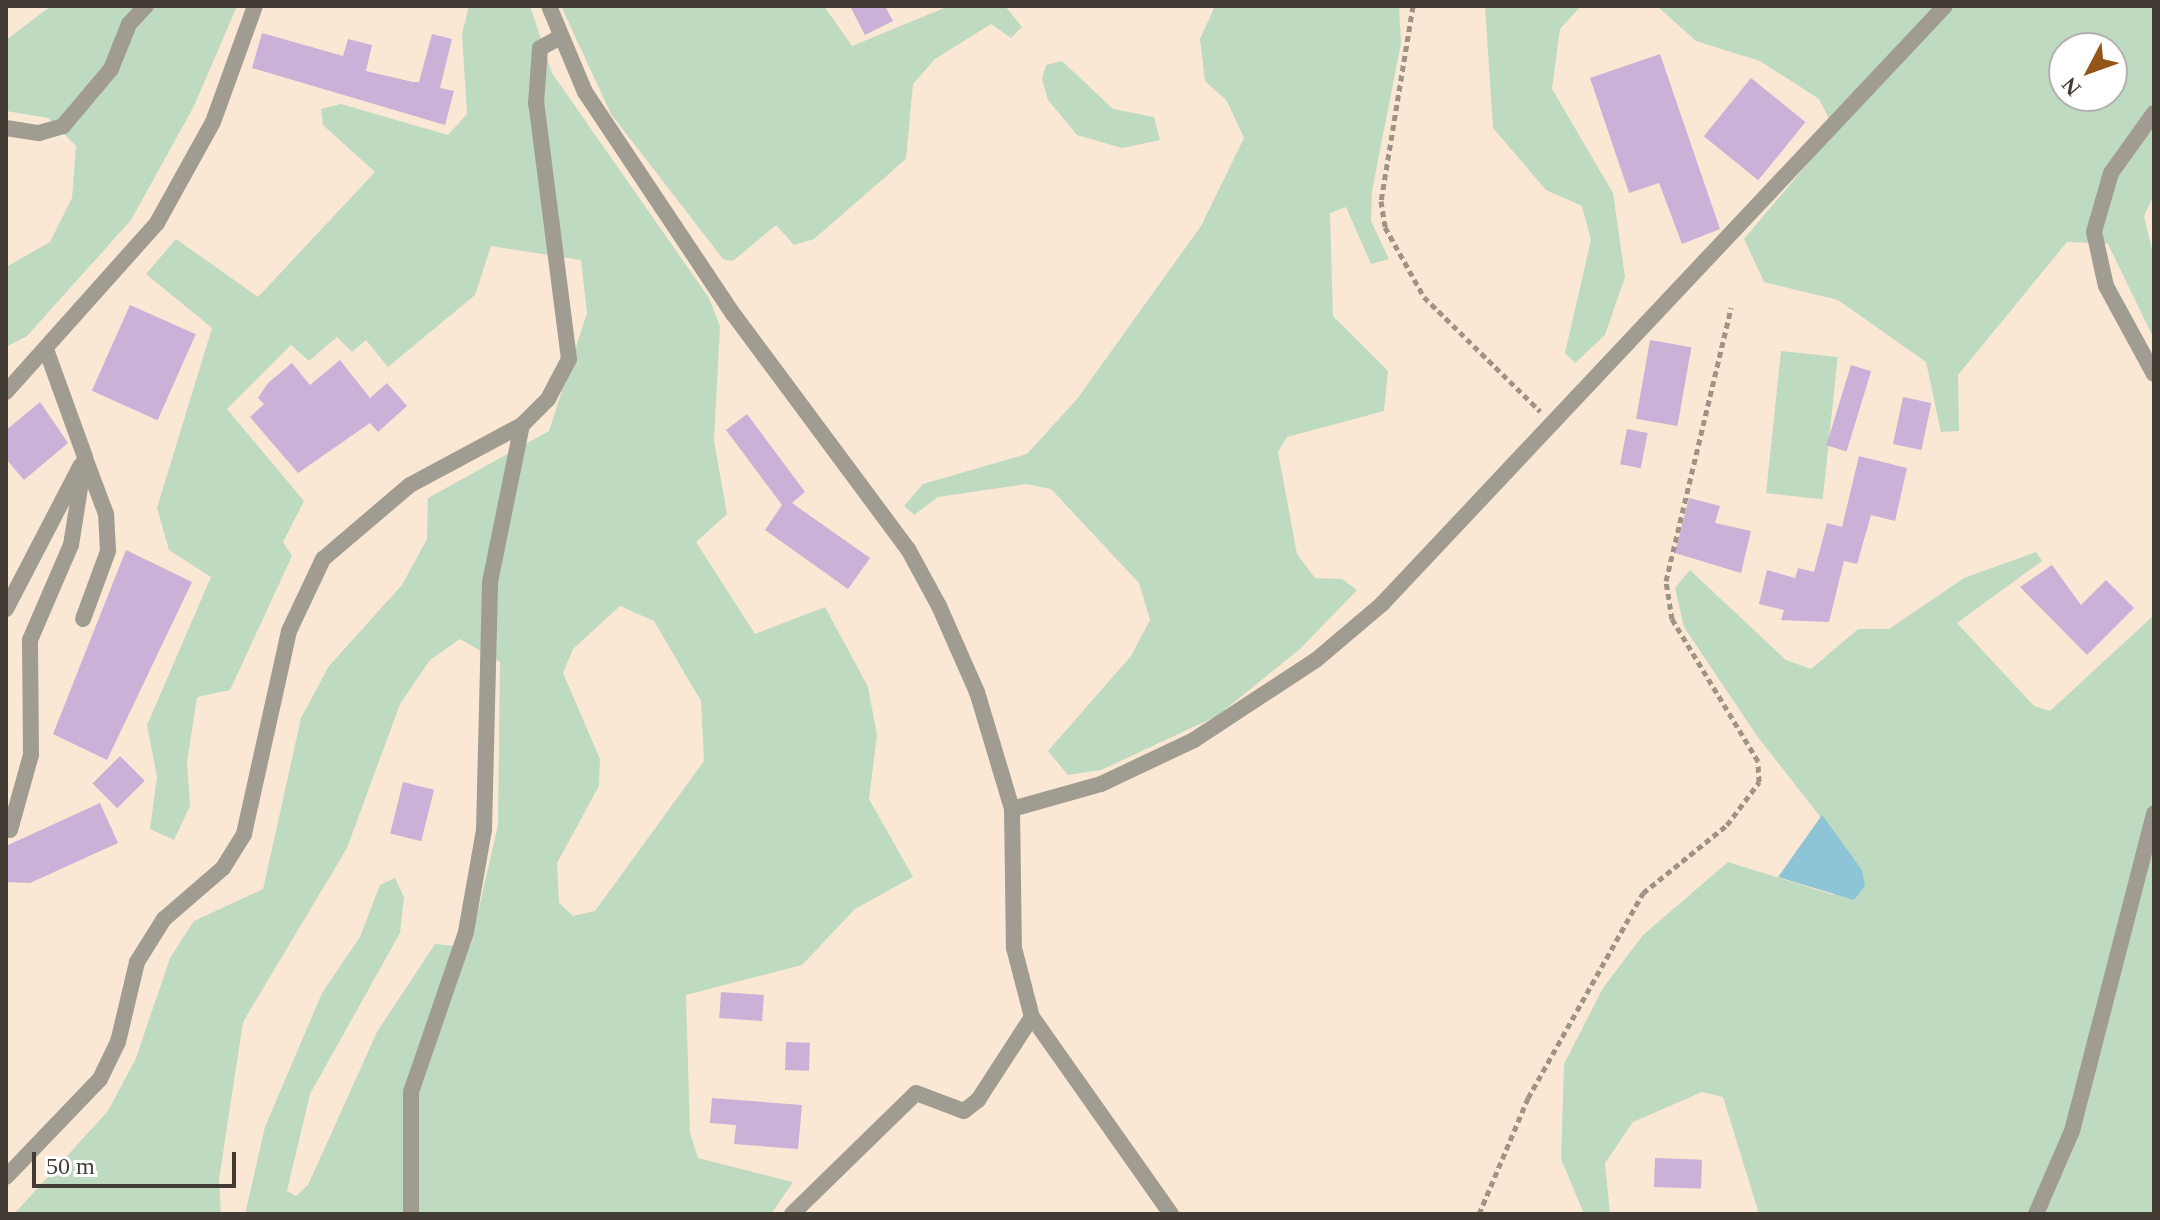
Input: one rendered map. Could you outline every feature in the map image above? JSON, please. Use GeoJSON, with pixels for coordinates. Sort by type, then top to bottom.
{"type":"FeatureCollection","features":[{"type":"Feature","properties":{"kind":"street"},"geometry":{"type":"LineString","coordinates":[[6,128],[39,133],[63,126],[111,69],[129,24],[146,6]]}},
{"type":"Feature","properties":{"kind":"street"},"geometry":{"type":"LineString","coordinates":[[6,392],[157,223],[213,122],[255,6]]}},
{"type":"Feature","properties":{"kind":"street"},"geometry":{"type":"LineString","coordinates":[[549,6],[557,39],[734,315],[908,549],[977,692],[1012,809],[1014,948],[1032,1017],[1171,1214]]}},
{"type":"Feature","properties":{"kind":"street"},"geometry":{"type":"LineString","coordinates":[[1012,809],[1139,768],[1237,715],[1316,660],[1382,604],[1549,420],[1945,6]]}},
{"type":"Feature","properties":{"kind":"street"},"geometry":{"type":"LineString","coordinates":[[6,1177],[100,1079],[118,1042],[137,962],[164,919],[223,868],[244,834],[289,631],[323,559],[410,485],[522,425],[548,399],[569,359],[570,321],[548,238],[536,103],[540,48],[557,39]]}},
{"type":"Feature","properties":{"kind":"street"},"geometry":{"type":"LineString","coordinates":[[2154,113],[2111,173],[2094,232],[2106,286],[2154,374]]}},
{"type":"Feature","properties":{"kind":"street"},"geometry":{"type":"LineString","coordinates":[[46,349],[106,514],[108,551],[83,619]]}},
{"type":"Feature","properties":{"kind":"street"},"geometry":{"type":"LineString","coordinates":[[411,1214],[411,1092],[466,932],[484,830],[490,582],[522,425]]}},
{"type":"Feature","properties":{"kind":"street"},"geometry":{"type":"LineString","coordinates":[[6,609],[85,457]]}},
{"type":"Feature","properties":{"kind":"street"},"geometry":{"type":"LineString","coordinates":[[10,830],[31,755],[30,640],[71,545],[85,457]]}},
{"type":"Feature","properties":{"kind":"street"},"geometry":{"type":"LineString","coordinates":[[2036,1214],[2072,1131],[2154,813]]}},
{"type":"Feature","properties":{"kind":"street"},"geometry":{"type":"LineString","coordinates":[[792,1214],[916,1093],[964,1111],[978,1100],[1032,1017]]}},
{"type":"Feature","properties":{"kind":"path"},"geometry":{"type":"LineString","coordinates":[[1413,6],[1381,201],[1385,227],[1424,297],[1549,420]]}},
{"type":"Feature","properties":{"kind":"path"},"geometry":{"type":"LineString","coordinates":[[1479,1214],[1528,1098],[1643,893],[1727,825],[1759,782],[1758,761],[1672,619],[1666,581],[1731,308]]}},
{"type":"Feature","properties":{"kind":"green space"},"geometry":{"type":"Polygon","coordinates":[[[51,6],[237,6],[194,106],[131,220],[27,336],[6,347],[6,267],[50,242],[72,198],[76,146],[48,118],[6,111],[6,40],[51,6]]]}},
{"type":"Feature","properties":{"kind":"green space"},"geometry":{"type":"Polygon","coordinates":[[[469,6],[530,6],[552,73],[709,298],[720,326],[714,441],[727,514],[696,542],[755,634],[825,607],[868,687],[877,735],[869,799],[913,877],[855,909],[802,965],[686,995],[690,1133],[698,1158],[793,1182],[771,1214],[245,1214],[265,1127],[322,993],[360,937],[380,885],[395,878],[404,897],[400,933],[310,1094],[287,1191],[296,1196],[308,1185],[377,1032],[435,944],[470,947],[498,825],[500,662],[460,639],[430,660],[400,704],[347,848],[243,1022],[219,1180],[221,1214],[14,1214],[108,1111],[136,1058],[170,958],[194,921],[263,889],[301,718],[329,666],[402,585],[427,539],[428,498],[549,431],[587,313],[581,260],[491,246],[475,295],[388,367],[366,340],[352,352],[337,337],[309,361],[291,345],[227,409],[304,501],[283,542],[292,556],[230,690],[197,697],[187,762],[190,806],[174,840],[150,829],[157,777],[147,725],[211,577],[169,550],[157,508],[212,328],[146,274],[176,239],[258,297],[375,172],[323,125],[321,109],[341,104],[448,135],[467,114],[462,34],[469,6]],[[620,606],[573,649],[563,673],[600,759],[599,786],[557,863],[559,903],[573,916],[595,911],[704,761],[701,701],[654,621],[620,606]]]}},
{"type":"Feature","properties":{"kind":"green space"},"geometry":{"type":"Polygon","coordinates":[[[561,6],[824,6],[852,46],[949,6],[1005,6],[1022,27],[1011,38],[991,24],[935,59],[913,84],[906,159],[814,239],[794,245],[776,225],[733,261],[723,259],[611,114],[561,6]]]}},
{"type":"Feature","properties":{"kind":"green space"},"geometry":{"type":"Polygon","coordinates":[[[1215,6],[1399,6],[1401,43],[1372,191],[1371,221],[1389,259],[1371,264],[1346,207],[1330,213],[1333,316],[1388,371],[1384,411],[1287,437],[1278,452],[1297,554],[1315,578],[1342,579],[1357,590],[1300,649],[1217,716],[1101,770],[1068,775],[1048,751],[1131,656],[1150,620],[1139,583],[1051,489],[1026,484],[938,497],[914,515],[904,506],[923,484],[1027,454],[1077,399],[1201,226],[1244,138],[1227,101],[1205,81],[1200,39],[1215,6]]]}},
{"type":"Feature","properties":{"kind":"green space"},"geometry":{"type":"Polygon","coordinates":[[[1485,6],[1581,6],[1560,29],[1552,89],[1613,193],[1625,277],[1605,335],[1575,363],[1565,353],[1591,240],[1582,206],[1546,190],[1493,128],[1485,6]]]}},
{"type":"Feature","properties":{"kind":"green space"},"geometry":{"type":"Polygon","coordinates":[[[1657,6],[2154,6],[2154,194],[2144,216],[2154,258],[2154,339],[2108,244],[2067,242],[1958,375],[1959,431],[1941,432],[1926,362],[1838,300],[1764,282],[1744,239],[1835,131],[1819,99],[1760,61],[1696,41],[1657,6]]]}},
{"type":"Feature","properties":{"kind":"green space"},"geometry":{"type":"Polygon","coordinates":[[[1062,61],[1113,109],[1154,117],[1160,140],[1122,148],[1077,135],[1048,100],[1042,79],[1046,65],[1062,61]]]}},
{"type":"Feature","properties":{"kind":"green space"},"geometry":{"type":"Polygon","coordinates":[[[1781,351],[1838,357],[1823,499],[1766,493],[1781,351]]]}},
{"type":"Feature","properties":{"kind":"green space"},"geometry":{"type":"Polygon","coordinates":[[[2036,552],[2042,561],[1957,623],[2034,706],[2050,711],[2154,615],[2154,1214],[1759,1214],[1723,1097],[1702,1092],[1633,1122],[1605,1163],[1610,1214],[1584,1214],[1561,1159],[1564,1064],[1603,988],[1643,935],[1728,862],[1834,895],[1862,870],[1757,736],[1684,627],[1675,588],[1690,570],[1786,660],[1811,669],[1858,629],[1889,629],[1964,578],[2036,552]]]}},
{"type":"Feature","properties":{"kind":"water"},"geometry":{"type":"Polygon","coordinates":[[[1822,815],[1862,870],[1865,886],[1854,900],[1778,877],[1822,815]]]}},
{"type":"Feature","properties":{"kind":"building"},"geometry":{"type":"Polygon","coordinates":[[[850,6],[885,6],[893,21],[865,35],[850,6]]]}},
{"type":"Feature","properties":{"kind":"building"},"geometry":{"type":"Polygon","coordinates":[[[262,33],[343,56],[348,39],[372,45],[366,71],[413,82],[419,82],[432,34],[452,39],[440,88],[454,91],[445,125],[252,68],[262,33]]]}},
{"type":"Feature","properties":{"kind":"building"},"geometry":{"type":"Polygon","coordinates":[[[1660,54],[1720,229],[1682,244],[1659,183],[1629,193],[1590,78],[1660,54]]]}},
{"type":"Feature","properties":{"kind":"building"},"geometry":{"type":"Polygon","coordinates":[[[1751,78],[1805,122],[1758,180],[1704,136],[1751,78]]]}},
{"type":"Feature","properties":{"kind":"building"},"geometry":{"type":"Polygon","coordinates":[[[130,305],[196,334],[158,420],[92,391],[130,305]]]}},
{"type":"Feature","properties":{"kind":"building"},"geometry":{"type":"Polygon","coordinates":[[[1650,340],[1691,347],[1677,426],[1636,419],[1650,340]]]}},
{"type":"Feature","properties":{"kind":"building"},"geometry":{"type":"Polygon","coordinates":[[[340,360],[370,398],[387,383],[407,406],[378,432],[370,423],[298,473],[250,417],[264,404],[258,398],[268,383],[292,363],[310,385],[340,360]]]}},
{"type":"Feature","properties":{"kind":"building"},"geometry":{"type":"Polygon","coordinates":[[[1851,365],[1871,371],[1847,451],[1826,445],[1851,365]]]}},
{"type":"Feature","properties":{"kind":"building"},"geometry":{"type":"Polygon","coordinates":[[[1903,397],[1931,403],[1921,450],[1893,444],[1903,397]]]}},
{"type":"Feature","properties":{"kind":"building"},"geometry":{"type":"Polygon","coordinates":[[[40,402],[68,443],[24,480],[6,459],[6,430],[40,402]]]}},
{"type":"Feature","properties":{"kind":"building"},"geometry":{"type":"Polygon","coordinates":[[[747,414],[805,492],[792,503],[870,558],[848,589],[765,530],[782,505],[726,430],[747,414]]]}},
{"type":"Feature","properties":{"kind":"building"},"geometry":{"type":"Polygon","coordinates":[[[1627,429],[1648,433],[1641,468],[1620,464],[1627,429]]]}},
{"type":"Feature","properties":{"kind":"building"},"geometry":{"type":"Polygon","coordinates":[[[1859,456],[1907,468],[1895,521],[1871,515],[1857,564],[1844,561],[1829,622],[1781,620],[1784,610],[1759,604],[1767,570],[1795,578],[1798,568],[1814,572],[1827,523],[1842,527],[1859,456]]]}},
{"type":"Feature","properties":{"kind":"building"},"geometry":{"type":"Polygon","coordinates":[[[1689,498],[1720,506],[1715,523],[1751,531],[1741,573],[1675,553],[1689,498]]]}},
{"type":"Feature","properties":{"kind":"building"},"geometry":{"type":"Polygon","coordinates":[[[126,550],[192,582],[107,760],[53,734],[126,550]]]}},
{"type":"Feature","properties":{"kind":"building"},"geometry":{"type":"Polygon","coordinates":[[[2052,565],[2081,605],[2106,580],[2134,608],[2087,655],[2020,587],[2052,565]]]}},
{"type":"Feature","properties":{"kind":"building"},"geometry":{"type":"Polygon","coordinates":[[[120,756],[145,781],[117,808],[92,784],[120,756]]]}},
{"type":"Feature","properties":{"kind":"building"},"geometry":{"type":"Polygon","coordinates":[[[403,782],[434,790],[421,841],[390,833],[403,782]]]}},
{"type":"Feature","properties":{"kind":"building"},"geometry":{"type":"Polygon","coordinates":[[[100,803],[118,843],[30,883],[6,882],[6,846],[100,803]]]}},
{"type":"Feature","properties":{"kind":"building"},"geometry":{"type":"Polygon","coordinates":[[[721,992],[764,995],[762,1021],[719,1018],[721,992]]]}},
{"type":"Feature","properties":{"kind":"building"},"geometry":{"type":"Polygon","coordinates":[[[786,1042],[810,1043],[809,1071],[785,1070],[786,1042]]]}},
{"type":"Feature","properties":{"kind":"building"},"geometry":{"type":"Polygon","coordinates":[[[712,1098],[802,1105],[798,1149],[734,1144],[736,1125],[710,1123],[712,1098]]]}},
{"type":"Feature","properties":{"kind":"building"},"geometry":{"type":"Polygon","coordinates":[[[1655,1158],[1702,1160],[1701,1189],[1654,1187],[1655,1158]]]}}]}
